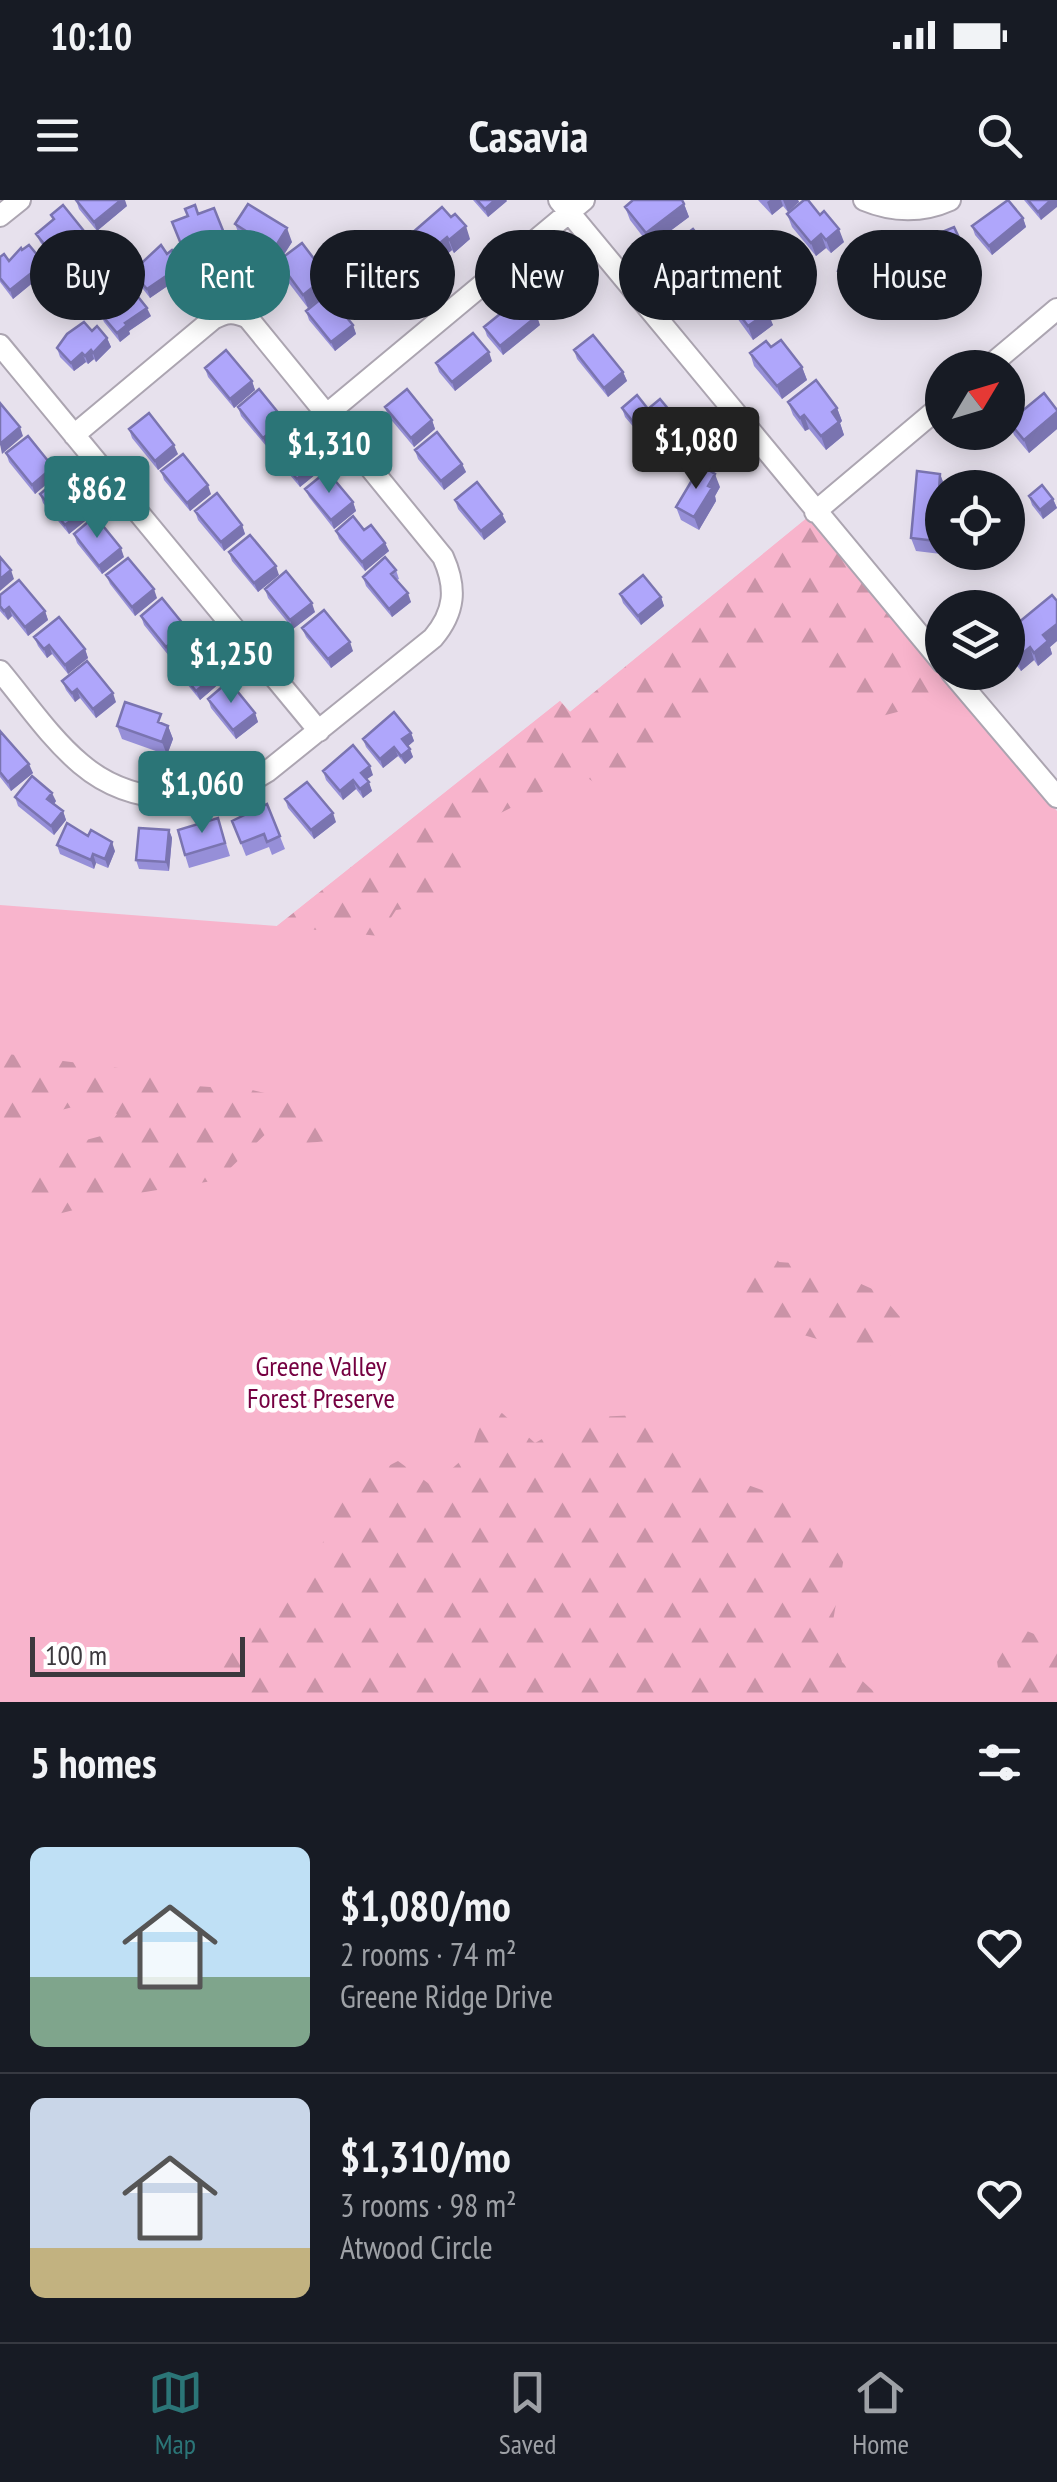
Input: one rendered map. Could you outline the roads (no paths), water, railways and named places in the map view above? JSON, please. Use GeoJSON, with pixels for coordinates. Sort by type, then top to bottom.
{"type":"FeatureCollection","features":[{"type":"Feature","properties":{"kind":"street"},"geometry":{"type":"LineString","coordinates":[[0,216],[20,200]]}},
{"type":"Feature","properties":{"kind":"street"},"geometry":{"type":"LineString","coordinates":[[864,200],[886,208],[909,210],[950,200]]}},
{"type":"Feature","properties":{"kind":"street"},"geometry":{"type":"LineString","coordinates":[[327,414],[570,204],[815,512],[925,642]]}},
{"type":"Feature","properties":{"kind":"street"},"geometry":{"type":"LineString","coordinates":[[1008,350],[1057,309]]}},
{"type":"Feature","properties":{"kind":"street"},"geometry":{"type":"LineString","coordinates":[[0,671],[82,765],[111,783],[144,794],[192,798],[237,788],[268,772],[433,638],[447,620],[453,596],[443,557],[248,318],[232,312],[213,319],[74,435]]}},
{"type":"Feature","properties":{"kind":"street"},"geometry":{"type":"LineString","coordinates":[[0,345],[319,731]]}},
{"type":"Feature","properties":{"kind":"street"},"geometry":{"type":"LineString","coordinates":[[815,512],[925,419]]}},
{"type":"Feature","properties":{"kind":"street"},"geometry":{"type":"LineString","coordinates":[[968,690],[1054,788]]}},
{"type":"Feature","properties":{"kind":"park label","name":"Greene Valley Forest Preserve"},"geometry":{"type":"Point","coordinates":[321,1381]}}]}
